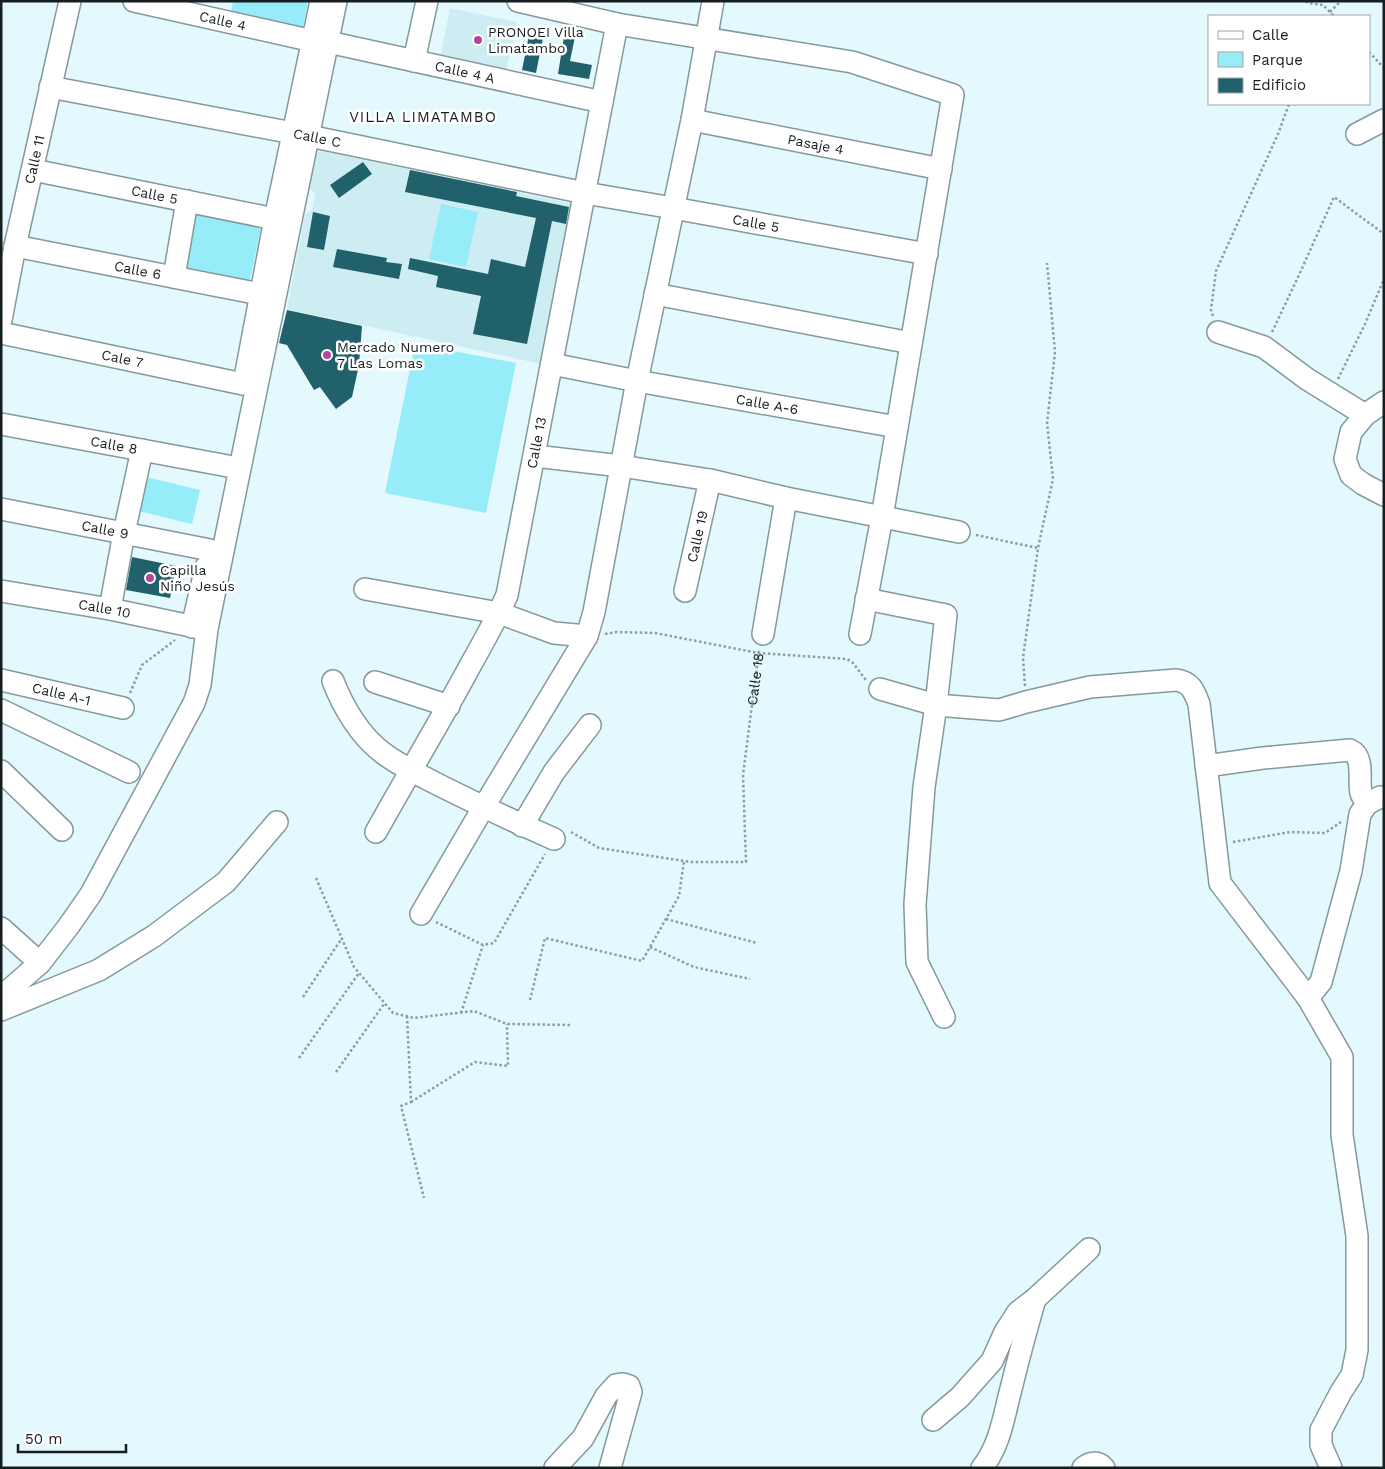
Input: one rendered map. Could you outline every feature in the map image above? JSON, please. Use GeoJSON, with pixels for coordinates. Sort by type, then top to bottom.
{"type":"FeatureCollection","features":[{"type":"Feature","properties":{"kind":"street","name":"Calle 11"},"geometry":{"type":"LineString","coordinates":[[1,320],[15,246],[70,1]]}},
{"type":"Feature","properties":{"kind":"street","name":"Calle 4"},"geometry":{"type":"LineString","coordinates":[[134,1],[227,11],[320,41]]}},
{"type":"Feature","properties":{"kind":"street"},"geometry":{"type":"LineString","coordinates":[[200,628],[320,41],[321,1]]}},
{"type":"Feature","properties":{"kind":"street"},"geometry":{"type":"LineString","coordinates":[[320,41],[336,1]]}},
{"type":"Feature","properties":{"kind":"street"},"geometry":{"type":"LineString","coordinates":[[414,61],[427,1]]}},
{"type":"Feature","properties":{"kind":"street"},"geometry":{"type":"LineString","coordinates":[[518,1],[617,24],[852,62],[954,95],[882,517],[860,634]]}},
{"type":"Feature","properties":{"kind":"street"},"geometry":{"type":"LineString","coordinates":[[421,914],[587,636],[594,612],[637,381],[692,120],[713,1]]}},
{"type":"Feature","properties":{"kind":"street","name":"Calle 13"},"geometry":{"type":"LineString","coordinates":[[376,832],[410,770],[449,706],[499,613],[506,595],[617,24]]}},
{"type":"Feature","properties":{"kind":"street","name":"Calle 4 A"},"geometry":{"type":"LineString","coordinates":[[320,41],[602,102]]}},
{"type":"Feature","properties":{"kind":"street","name":"Calle C"},"geometry":{"type":"LineString","coordinates":[[50,87],[301,135],[585,193]]}},
{"type":"Feature","properties":{"kind":"street","name":"Pasaje 4"},"geometry":{"type":"LineString","coordinates":[[692,120],[941,169]]}},
{"type":"Feature","properties":{"kind":"street"},"geometry":{"type":"LineString","coordinates":[[1357,134],[1384,120]]}},
{"type":"Feature","properties":{"kind":"street"},"geometry":{"type":"LineString","coordinates":[[1,995],[40,963],[91,894],[194,702],[200,685],[200,628],[210,550],[275,219],[301,135]]}},
{"type":"Feature","properties":{"kind":"street","name":"Calle 5"},"geometry":{"type":"LineString","coordinates":[[33,170],[275,219]]}},
{"type":"Feature","properties":{"kind":"street","name":"Calle 5"},"geometry":{"type":"LineString","coordinates":[[585,193],[927,254]]}},
{"type":"Feature","properties":{"kind":"street"},"geometry":{"type":"LineString","coordinates":[[174,278],[187,201]]}},
{"type":"Feature","properties":{"kind":"street","name":"Calle 6"},"geometry":{"type":"LineString","coordinates":[[15,246],[260,294]]}},
{"type":"Feature","properties":{"kind":"street"},"geometry":{"type":"LineString","coordinates":[[655,294],[911,343]]}},
{"type":"Feature","properties":{"kind":"street"},"geometry":{"type":"LineString","coordinates":[[1218,332],[1264,347],[1331,394],[1365,415]]}},
{"type":"Feature","properties":{"kind":"street","name":"Cale 7"},"geometry":{"type":"LineString","coordinates":[[1,333],[244,384]]}},
{"type":"Feature","properties":{"kind":"street","name":"Calle A-6"},"geometry":{"type":"LineString","coordinates":[[552,364],[897,427]]}},
{"type":"Feature","properties":{"kind":"street"},"geometry":{"type":"LineString","coordinates":[[1384,402],[1365,415],[1351,432],[1345,459],[1351,475],[1384,495]]}},
{"type":"Feature","properties":{"kind":"street","name":"Calle 8"},"geometry":{"type":"LineString","coordinates":[[1,424],[228,466]]}},
{"type":"Feature","properties":{"kind":"street"},"geometry":{"type":"LineString","coordinates":[[110,609],[142,450]]}},
{"type":"Feature","properties":{"kind":"street"},"geometry":{"type":"LineString","coordinates":[[534,456],[621,466],[710,480],[786,498],[959,532]]}},
{"type":"Feature","properties":{"kind":"street","name":"Calle 19"},"geometry":{"type":"LineString","coordinates":[[686,591],[710,480]]}},
{"type":"Feature","properties":{"kind":"street","name":"Calle 18"},"geometry":{"type":"LineString","coordinates":[[760,643],[786,498]]}},
{"type":"Feature","properties":{"kind":"street","name":"Calle 9"},"geometry":{"type":"LineString","coordinates":[[1,509],[210,550]]}},
{"type":"Feature","properties":{"kind":"street"},"geometry":{"type":"LineString","coordinates":[[365,589],[499,613],[554,633],[587,636]]}},
{"type":"Feature","properties":{"kind":"street","name":"Calle 10"},"geometry":{"type":"LineString","coordinates":[[1,591],[110,609],[200,628]]}},
{"type":"Feature","properties":{"kind":"street"},"geometry":{"type":"LineString","coordinates":[[866,599],[946,615],[924,787],[916,904],[917,962],[944,1016]]}},
{"type":"Feature","properties":{"kind":"street","name":"Calle A-1"},"geometry":{"type":"LineString","coordinates":[[1,680],[123,708]]}},
{"type":"Feature","properties":{"kind":"street"},"geometry":{"type":"LineString","coordinates":[[880,689],[936,705],[999,710],[1090,687],[1176,680],[1184,681],[1191,687],[1198,704],[1220,883],[1308,998],[1342,1057],[1342,1135],[1356,1236],[1357,1350],[1352,1375],[1321,1430],[1321,1445],[1331,1468]]}},
{"type":"Feature","properties":{"kind":"street"},"geometry":{"type":"LineString","coordinates":[[333,681],[347,710],[366,736],[382,752],[410,770],[483,808],[554,839]]}},
{"type":"Feature","properties":{"kind":"street"},"geometry":{"type":"LineString","coordinates":[[375,682],[449,706]]}},
{"type":"Feature","properties":{"kind":"street"},"geometry":{"type":"LineString","coordinates":[[1,710],[129,772]]}},
{"type":"Feature","properties":{"kind":"street"},"geometry":{"type":"LineString","coordinates":[[522,826],[554,772],[590,725]]}},
{"type":"Feature","properties":{"kind":"street"},"geometry":{"type":"LineString","coordinates":[[1206,766],[1263,758],[1350,750],[1356,753],[1359,760],[1361,795],[1376,800]]}},
{"type":"Feature","properties":{"kind":"street"},"geometry":{"type":"LineString","coordinates":[[1,771],[62,830]]}},
{"type":"Feature","properties":{"kind":"street"},"geometry":{"type":"LineString","coordinates":[[1308,998],[1321,982],[1351,871],[1360,814],[1376,800]]}},
{"type":"Feature","properties":{"kind":"street"},"geometry":{"type":"LineString","coordinates":[[1,1010],[99,970],[154,936],[226,882],[276,822]]}},
{"type":"Feature","properties":{"kind":"street"},"geometry":{"type":"LineString","coordinates":[[1,928],[40,963]]}},
{"type":"Feature","properties":{"kind":"street"},"geometry":{"type":"LineString","coordinates":[[933,1420],[960,1398],[992,1361],[1004,1332],[1018,1312],[1035,1299],[1089,1249]]}},
{"type":"Feature","properties":{"kind":"street"},"geometry":{"type":"LineString","coordinates":[[982,1468],[991,1456],[1000,1434],[1017,1362],[1035,1299]]}},
{"type":"Feature","properties":{"kind":"street"},"geometry":{"type":"LineString","coordinates":[[556,1468],[583,1438],[606,1396],[616,1385],[622,1384],[629,1386],[631,1392],[610,1468]]}},
{"type":"Feature","properties":{"kind":"street"},"geometry":{"type":"LineString","coordinates":[[1083,1468],[1093,1463],[1098,1463],[1104,1468]]}},
{"type":"Feature","properties":{"kind":"path"},"geometry":{"type":"LineString","coordinates":[[1306,1],[1323,5],[1333,15]]}},
{"type":"Feature","properties":{"kind":"path"},"geometry":{"type":"LineString","coordinates":[[1330,12],[1341,1]]}},
{"type":"Feature","properties":{"kind":"path"},"geometry":{"type":"LineString","coordinates":[[1370,53],[1384,68]]}},
{"type":"Feature","properties":{"kind":"path"},"geometry":{"type":"LineString","coordinates":[[1218,332],[1211,310],[1216,271],[1278,134],[1289,105]]}},
{"type":"Feature","properties":{"kind":"path"},"geometry":{"type":"LineString","coordinates":[[1264,347],[1300,275],[1334,197],[1384,234]]}},
{"type":"Feature","properties":{"kind":"path"},"geometry":{"type":"LineString","coordinates":[[1026,702],[1023,658],[1038,548],[1053,479],[1047,423],[1055,352],[1046,262]]}},
{"type":"Feature","properties":{"kind":"path"},"geometry":{"type":"LineString","coordinates":[[1331,394],[1365,324],[1384,279]]}},
{"type":"Feature","properties":{"kind":"path"},"geometry":{"type":"LineString","coordinates":[[959,532],[1038,548]]}},
{"type":"Feature","properties":{"kind":"path"},"geometry":{"type":"LineString","coordinates":[[123,708],[142,666],[200,628]]}},
{"type":"Feature","properties":{"kind":"path"},"geometry":{"type":"LineString","coordinates":[[587,636],[617,632],[655,633],[760,643],[847,659],[853,663],[870,686],[880,689]]}},
{"type":"Feature","properties":{"kind":"path","name":"Calle 18"},"geometry":{"type":"LineString","coordinates":[[684,861],[746,862],[743,774],[760,643]]}},
{"type":"Feature","properties":{"kind":"path"},"geometry":{"type":"LineString","coordinates":[[1215,845],[1290,832],[1325,832],[1376,800]]}},
{"type":"Feature","properties":{"kind":"path"},"geometry":{"type":"LineString","coordinates":[[421,914],[483,945],[494,943],[561,827],[599,848],[684,861],[679,896],[642,961],[545,938],[530,1000]]}},
{"type":"Feature","properties":{"kind":"path"},"geometry":{"type":"LineString","coordinates":[[316,878],[354,967],[393,1013],[414,1018],[474,1011],[507,1024],[572,1025]]}},
{"type":"Feature","properties":{"kind":"path"},"geometry":{"type":"LineString","coordinates":[[666,919],[757,943]]}},
{"type":"Feature","properties":{"kind":"path"},"geometry":{"type":"LineString","coordinates":[[303,997],[342,938]]}},
{"type":"Feature","properties":{"kind":"path"},"geometry":{"type":"LineString","coordinates":[[461,1013],[483,945]]}},
{"type":"Feature","properties":{"kind":"path"},"geometry":{"type":"LineString","coordinates":[[650,947],[694,968],[750,979]]}},
{"type":"Feature","properties":{"kind":"path"},"geometry":{"type":"LineString","coordinates":[[299,1058],[359,973]]}},
{"type":"Feature","properties":{"kind":"path"},"geometry":{"type":"LineString","coordinates":[[336,1072],[384,1004]]}},
{"type":"Feature","properties":{"kind":"path"},"geometry":{"type":"LineString","coordinates":[[407,1016],[410,1102]]}},
{"type":"Feature","properties":{"kind":"path"},"geometry":{"type":"LineString","coordinates":[[424,1198],[402,1106],[475,1062],[508,1066],[507,1024]]}},
{"type":"Feature","properties":{"kind":"shaded area","name":"PRONOEI Villa Limatambo"},"geometry":{"type":"Polygon","coordinates":[[[450,8],[517,22],[506,72],[440,58],[450,8]]]}},
{"type":"Feature","properties":{"kind":"shaded area"},"geometry":{"type":"Polygon","coordinates":[[[321,151],[574,204],[541,364],[287,309],[305,215],[312,210],[315,193],[307,186],[315,155],[321,151]]]}},
{"type":"Feature","properties":{"kind":"green space"},"geometry":{"type":"Polygon","coordinates":[[[233,1],[308,1],[302,32],[230,18],[233,1]]]}},
{"type":"Feature","properties":{"kind":"green space"},"geometry":{"type":"Polygon","coordinates":[[[441,204],[478,212],[466,267],[429,259],[441,204]]]}},
{"type":"Feature","properties":{"kind":"green space"},"geometry":{"type":"Polygon","coordinates":[[[193,210],[262,223],[249,285],[181,272],[193,210]]]}},
{"type":"Feature","properties":{"kind":"green space"},"geometry":{"type":"Polygon","coordinates":[[[415,344],[516,363],[486,513],[385,493],[415,344]]]}},
{"type":"Feature","properties":{"kind":"green space"},"geometry":{"type":"Polygon","coordinates":[[[146,477],[200,490],[192,524],[138,511],[146,477]]]}},
{"type":"Feature","properties":{"kind":"building"},"geometry":{"type":"Polygon","coordinates":[[[565,30],[576,32],[570,61],[592,65],[589,79],[558,74],[565,30]]]}},
{"type":"Feature","properties":{"kind":"building"},"geometry":{"type":"Polygon","coordinates":[[[529,35],[543,38],[536,73],[522,70],[529,35]]]}},
{"type":"Feature","properties":{"kind":"building"},"geometry":{"type":"Polygon","coordinates":[[[363,162],[372,174],[339,198],[330,185],[363,162]]]}},
{"type":"Feature","properties":{"kind":"building"},"geometry":{"type":"Polygon","coordinates":[[[410,170],[517,192],[516,196],[569,207],[566,224],[552,221],[527,344],[473,334],[481,296],[436,287],[438,276],[408,269],[410,258],[488,274],[491,259],[525,267],[536,218],[405,192],[410,170]]]}},
{"type":"Feature","properties":{"kind":"building"},"geometry":{"type":"Polygon","coordinates":[[[313,212],[330,216],[324,250],[307,247],[313,212]]]}},
{"type":"Feature","properties":{"kind":"building"},"geometry":{"type":"Polygon","coordinates":[[[337,249],[387,258],[386,262],[402,264],[399,279],[333,267],[337,249]]]}},
{"type":"Feature","properties":{"kind":"building","name":"Mercado Numero 7 Las Lomas"},"geometry":{"type":"Polygon","coordinates":[[[287,310],[362,326],[359,365],[352,397],[336,409],[320,387],[314,390],[287,345],[279,343],[287,310]]]}},
{"type":"Feature","properties":{"kind":"building","name":"Capilla Niño Jesús"},"geometry":{"type":"Polygon","coordinates":[[[132,557],[176,566],[170,598],[126,590],[132,557]]]}},
{"type":"Feature","properties":{"kind":"place","name":"PRONOEI Villa Limatambo"},"geometry":{"type":"Point","coordinates":[478,40]}},
{"type":"Feature","properties":{"kind":"place","name":"Mercado Numero 7 Las Lomas"},"geometry":{"type":"Point","coordinates":[327,355]}},
{"type":"Feature","properties":{"kind":"place","name":"Capilla Niño Jesús"},"geometry":{"type":"Point","coordinates":[150,578]}},
{"type":"Feature","properties":{"kind":"district","name":"VILLA LIMATAMBO"},"geometry":{"type":"Point","coordinates":[423,117]}}]}
